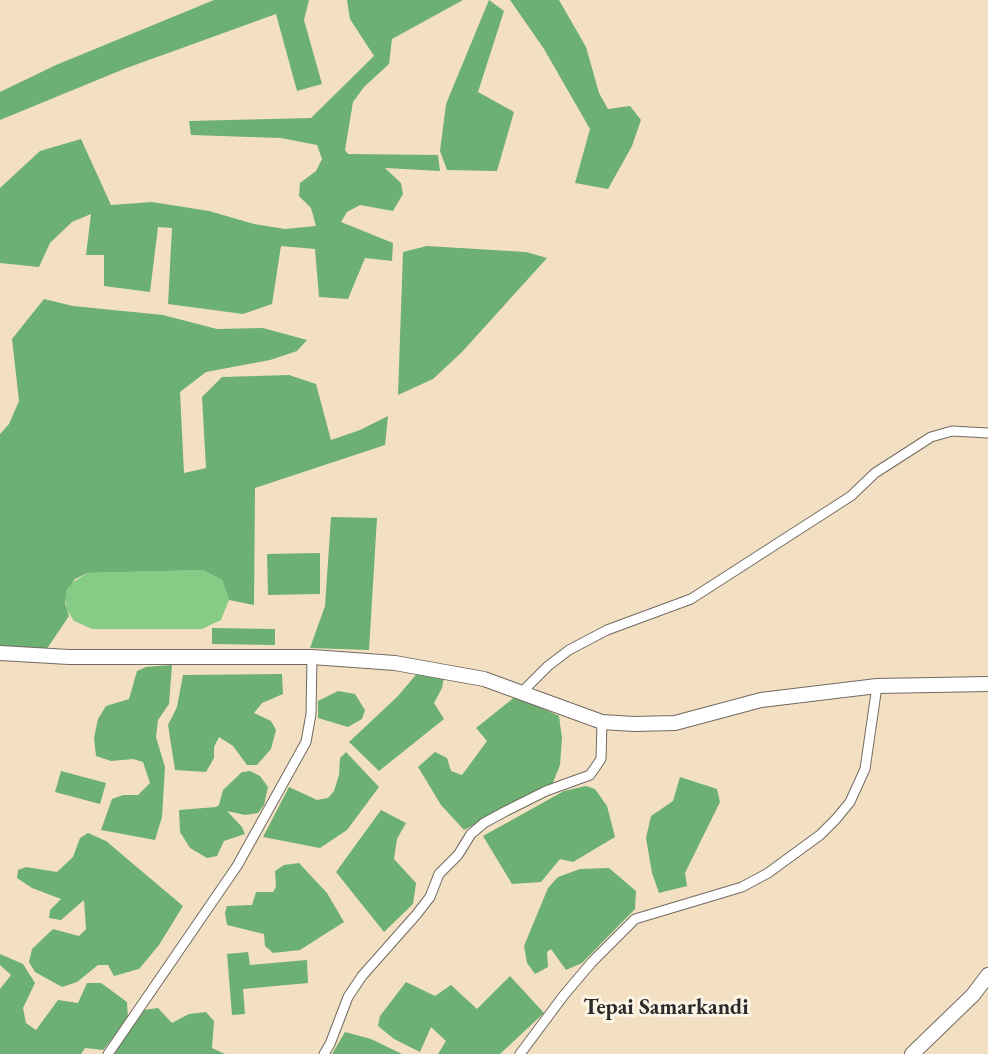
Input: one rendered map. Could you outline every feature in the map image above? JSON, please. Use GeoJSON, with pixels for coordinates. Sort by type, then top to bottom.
{"type":"FeatureCollection","features":[{"type":"Feature","properties":{"kind":"street"},"geometry":{"type":"LineString","coordinates":[[522,692],[548,666],[569,650],[607,630],[691,599],[851,496],[876,474],[931,437],[952,431],[988,433]]}},
{"type":"Feature","properties":{"kind":"street"},"geometry":{"type":"LineString","coordinates":[[0,652],[69,657],[312,657],[396,663],[484,679],[602,722],[675,723],[761,699],[877,686],[988,684]]}},
{"type":"Feature","properties":{"kind":"street"},"geometry":{"type":"LineString","coordinates":[[108,1054],[237,866],[306,742],[311,714],[312,657]]}},
{"type":"Feature","properties":{"kind":"street"},"geometry":{"type":"LineString","coordinates":[[520,1054],[592,962],[635,919],[742,887],[768,873],[820,835],[836,819],[850,802],[865,769],[877,686]]}},
{"type":"Feature","properties":{"kind":"street"},"geometry":{"type":"LineString","coordinates":[[324,1054],[348,997],[362,976],[430,897],[439,874],[458,855],[471,834],[484,823],[546,791],[590,775],[601,759],[602,722]]}},
{"type":"Feature","properties":{"kind":"street"},"geometry":{"type":"LineString","coordinates":[[912,1054],[973,995],[988,975]]}},
{"type":"Feature","properties":{"kind":"green space"},"geometry":{"type":"Polygon","coordinates":[[[214,0],[309,0],[304,20],[322,84],[297,91],[276,14],[124,69],[0,120],[0,92],[56,65],[214,0]]]}},
{"type":"Feature","properties":{"kind":"green space"},"geometry":{"type":"Polygon","coordinates":[[[347,0],[463,0],[392,39],[389,64],[364,87],[353,102],[345,150],[348,154],[438,155],[440,171],[385,168],[401,183],[403,194],[393,211],[360,205],[347,212],[341,222],[393,243],[392,261],[365,258],[348,299],[319,297],[315,249],[281,246],[272,304],[243,314],[168,304],[172,228],[158,227],[150,292],[104,286],[104,255],[86,255],[91,214],[72,222],[50,243],[39,267],[0,263],[0,188],[40,151],[81,139],[111,205],[152,202],[209,211],[254,224],[285,229],[316,226],[311,208],[299,196],[300,183],[316,171],[322,159],[317,145],[281,138],[191,135],[189,121],[311,118],[374,56],[350,19],[347,0]]]}},
{"type":"Feature","properties":{"kind":"green space"},"geometry":{"type":"Polygon","coordinates":[[[489,0],[504,11],[478,92],[514,112],[497,171],[447,170],[440,151],[446,104],[489,0]]]}},
{"type":"Feature","properties":{"kind":"green space"},"geometry":{"type":"Polygon","coordinates":[[[510,0],[559,0],[586,47],[599,93],[608,109],[630,106],[641,120],[632,146],[608,189],[575,183],[590,129],[544,49],[510,0]]]}},
{"type":"Feature","properties":{"kind":"green space"},"geometry":{"type":"Polygon","coordinates":[[[427,246],[526,252],[547,258],[462,352],[433,379],[398,395],[403,252],[427,246]]]}},
{"type":"Feature","properties":{"kind":"green space"},"geometry":{"type":"Polygon","coordinates":[[[44,299],[73,306],[163,315],[217,329],[263,328],[307,340],[297,351],[270,360],[206,372],[180,392],[184,473],[206,468],[202,397],[222,377],[289,375],[316,384],[331,440],[360,430],[388,416],[385,445],[255,488],[254,605],[229,600],[222,580],[203,570],[87,573],[75,579],[67,590],[65,603],[69,616],[44,653],[0,657],[0,434],[9,424],[19,401],[12,339],[44,299]]]}},
{"type":"Feature","properties":{"kind":"green space"},"geometry":{"type":"Polygon","coordinates":[[[331,517],[377,518],[369,650],[310,648],[325,606],[331,517]]]}},
{"type":"Feature","properties":{"kind":"green space"},"geometry":{"type":"Polygon","coordinates":[[[320,553],[320,594],[268,595],[267,554],[320,553]]]}},
{"type":"Feature","properties":{"kind":"green space"},"geometry":{"type":"Polygon","coordinates":[[[203,570],[222,580],[229,600],[221,620],[202,629],[92,629],[74,621],[67,610],[65,597],[70,584],[87,573],[203,570]]]}},
{"type":"Feature","properties":{"kind":"green space"},"geometry":{"type":"Polygon","coordinates":[[[212,628],[275,629],[275,645],[212,644],[212,628]]]}},
{"type":"Feature","properties":{"kind":"green space"},"geometry":{"type":"Polygon","coordinates":[[[172,665],[169,704],[158,720],[156,737],[165,767],[162,817],[155,840],[101,830],[112,799],[123,795],[138,795],[150,783],[143,762],[133,759],[111,761],[96,756],[94,738],[98,719],[106,706],[129,699],[137,671],[146,667],[172,665]]]}},
{"type":"Feature","properties":{"kind":"green space"},"geometry":{"type":"Polygon","coordinates":[[[420,670],[444,677],[442,688],[434,703],[444,719],[379,771],[349,742],[397,697],[420,670]]]}},
{"type":"Feature","properties":{"kind":"green space"},"geometry":{"type":"Polygon","coordinates":[[[282,674],[283,694],[262,703],[254,713],[271,721],[276,730],[271,749],[257,765],[247,765],[233,746],[219,737],[214,747],[214,758],[206,772],[175,770],[168,725],[177,707],[183,675],[282,674]]]}},
{"type":"Feature","properties":{"kind":"green space"},"geometry":{"type":"Polygon","coordinates":[[[338,691],[355,694],[365,710],[362,719],[348,727],[318,718],[318,701],[338,691]]]}},
{"type":"Feature","properties":{"kind":"green space"},"geometry":{"type":"Polygon","coordinates":[[[516,696],[559,716],[562,738],[560,765],[552,785],[464,830],[441,805],[418,767],[435,752],[447,758],[451,771],[462,775],[487,741],[476,728],[516,696]]]}},
{"type":"Feature","properties":{"kind":"green space"},"geometry":{"type":"Polygon","coordinates":[[[346,752],[379,787],[347,830],[320,848],[263,837],[289,787],[317,800],[328,798],[334,791],[339,775],[340,758],[346,752]]]}},
{"type":"Feature","properties":{"kind":"green space"},"geometry":{"type":"Polygon","coordinates":[[[61,771],[106,783],[100,804],[55,792],[61,771]]]}},
{"type":"Feature","properties":{"kind":"green space"},"geometry":{"type":"Polygon","coordinates":[[[250,771],[260,776],[268,787],[264,805],[258,813],[245,815],[227,811],[242,827],[245,834],[224,841],[217,856],[207,858],[190,848],[180,832],[179,810],[216,807],[219,805],[223,790],[242,772],[250,771]]]}},
{"type":"Feature","properties":{"kind":"green space"},"geometry":{"type":"Polygon","coordinates":[[[680,777],[717,789],[720,802],[685,873],[687,886],[659,893],[652,873],[646,838],[651,816],[673,801],[680,777]]]}},
{"type":"Feature","properties":{"kind":"green space"},"geometry":{"type":"Polygon","coordinates":[[[586,786],[595,789],[607,806],[615,837],[573,862],[560,859],[541,882],[512,884],[483,836],[564,791],[586,786]]]}},
{"type":"Feature","properties":{"kind":"green space"},"geometry":{"type":"Polygon","coordinates":[[[381,810],[406,823],[397,839],[394,859],[416,883],[413,904],[384,932],[336,872],[381,810]]]}},
{"type":"Feature","properties":{"kind":"green space"},"geometry":{"type":"Polygon","coordinates":[[[88,833],[106,841],[183,906],[159,945],[139,969],[114,976],[108,965],[98,965],[77,982],[62,987],[35,972],[29,962],[32,949],[53,929],[79,936],[86,929],[84,900],[61,920],[49,918],[50,910],[61,899],[32,888],[17,878],[18,870],[26,867],[57,872],[73,857],[80,838],[88,833]]]}},
{"type":"Feature","properties":{"kind":"green space"},"geometry":{"type":"Polygon","coordinates":[[[299,863],[327,893],[344,922],[300,950],[273,953],[265,946],[264,934],[227,925],[225,913],[227,906],[252,905],[256,892],[273,892],[276,887],[275,871],[284,865],[299,863]]]}},
{"type":"Feature","properties":{"kind":"green space"},"geometry":{"type":"Polygon","coordinates":[[[609,868],[636,891],[635,909],[582,963],[566,970],[551,949],[547,952],[548,967],[535,974],[527,963],[524,946],[548,888],[558,877],[580,869],[609,868]]]}},
{"type":"Feature","properties":{"kind":"green space"},"geometry":{"type":"Polygon","coordinates":[[[248,952],[250,965],[307,960],[308,983],[243,989],[245,1014],[232,1015],[227,954],[248,952]]]}},
{"type":"Feature","properties":{"kind":"green space"},"geometry":{"type":"Polygon","coordinates":[[[0,954],[23,964],[35,983],[23,1008],[26,1023],[36,1030],[58,1000],[78,1003],[87,983],[101,983],[127,1002],[128,1019],[103,1050],[85,1048],[81,1054],[0,1054],[0,989],[11,975],[0,965],[0,954]]]}},
{"type":"Feature","properties":{"kind":"green space"},"geometry":{"type":"Polygon","coordinates":[[[510,976],[544,1013],[500,1054],[438,1054],[446,1041],[431,1027],[420,1052],[394,1039],[378,1026],[380,1016],[406,982],[435,996],[451,985],[477,1009],[510,976]]]}},
{"type":"Feature","properties":{"kind":"green space"},"geometry":{"type":"Polygon","coordinates":[[[158,1008],[172,1023],[189,1014],[206,1012],[214,1021],[212,1048],[225,1054],[112,1054],[144,1010],[158,1008]]]}},
{"type":"Feature","properties":{"kind":"green space"},"geometry":{"type":"Polygon","coordinates":[[[345,1032],[371,1039],[402,1054],[332,1054],[345,1032]]]}},
{"type":"Feature","properties":{"kind":"district","name":"Tepai Samarkandi"},"geometry":{"type":"Point","coordinates":[666,1008]}}]}
